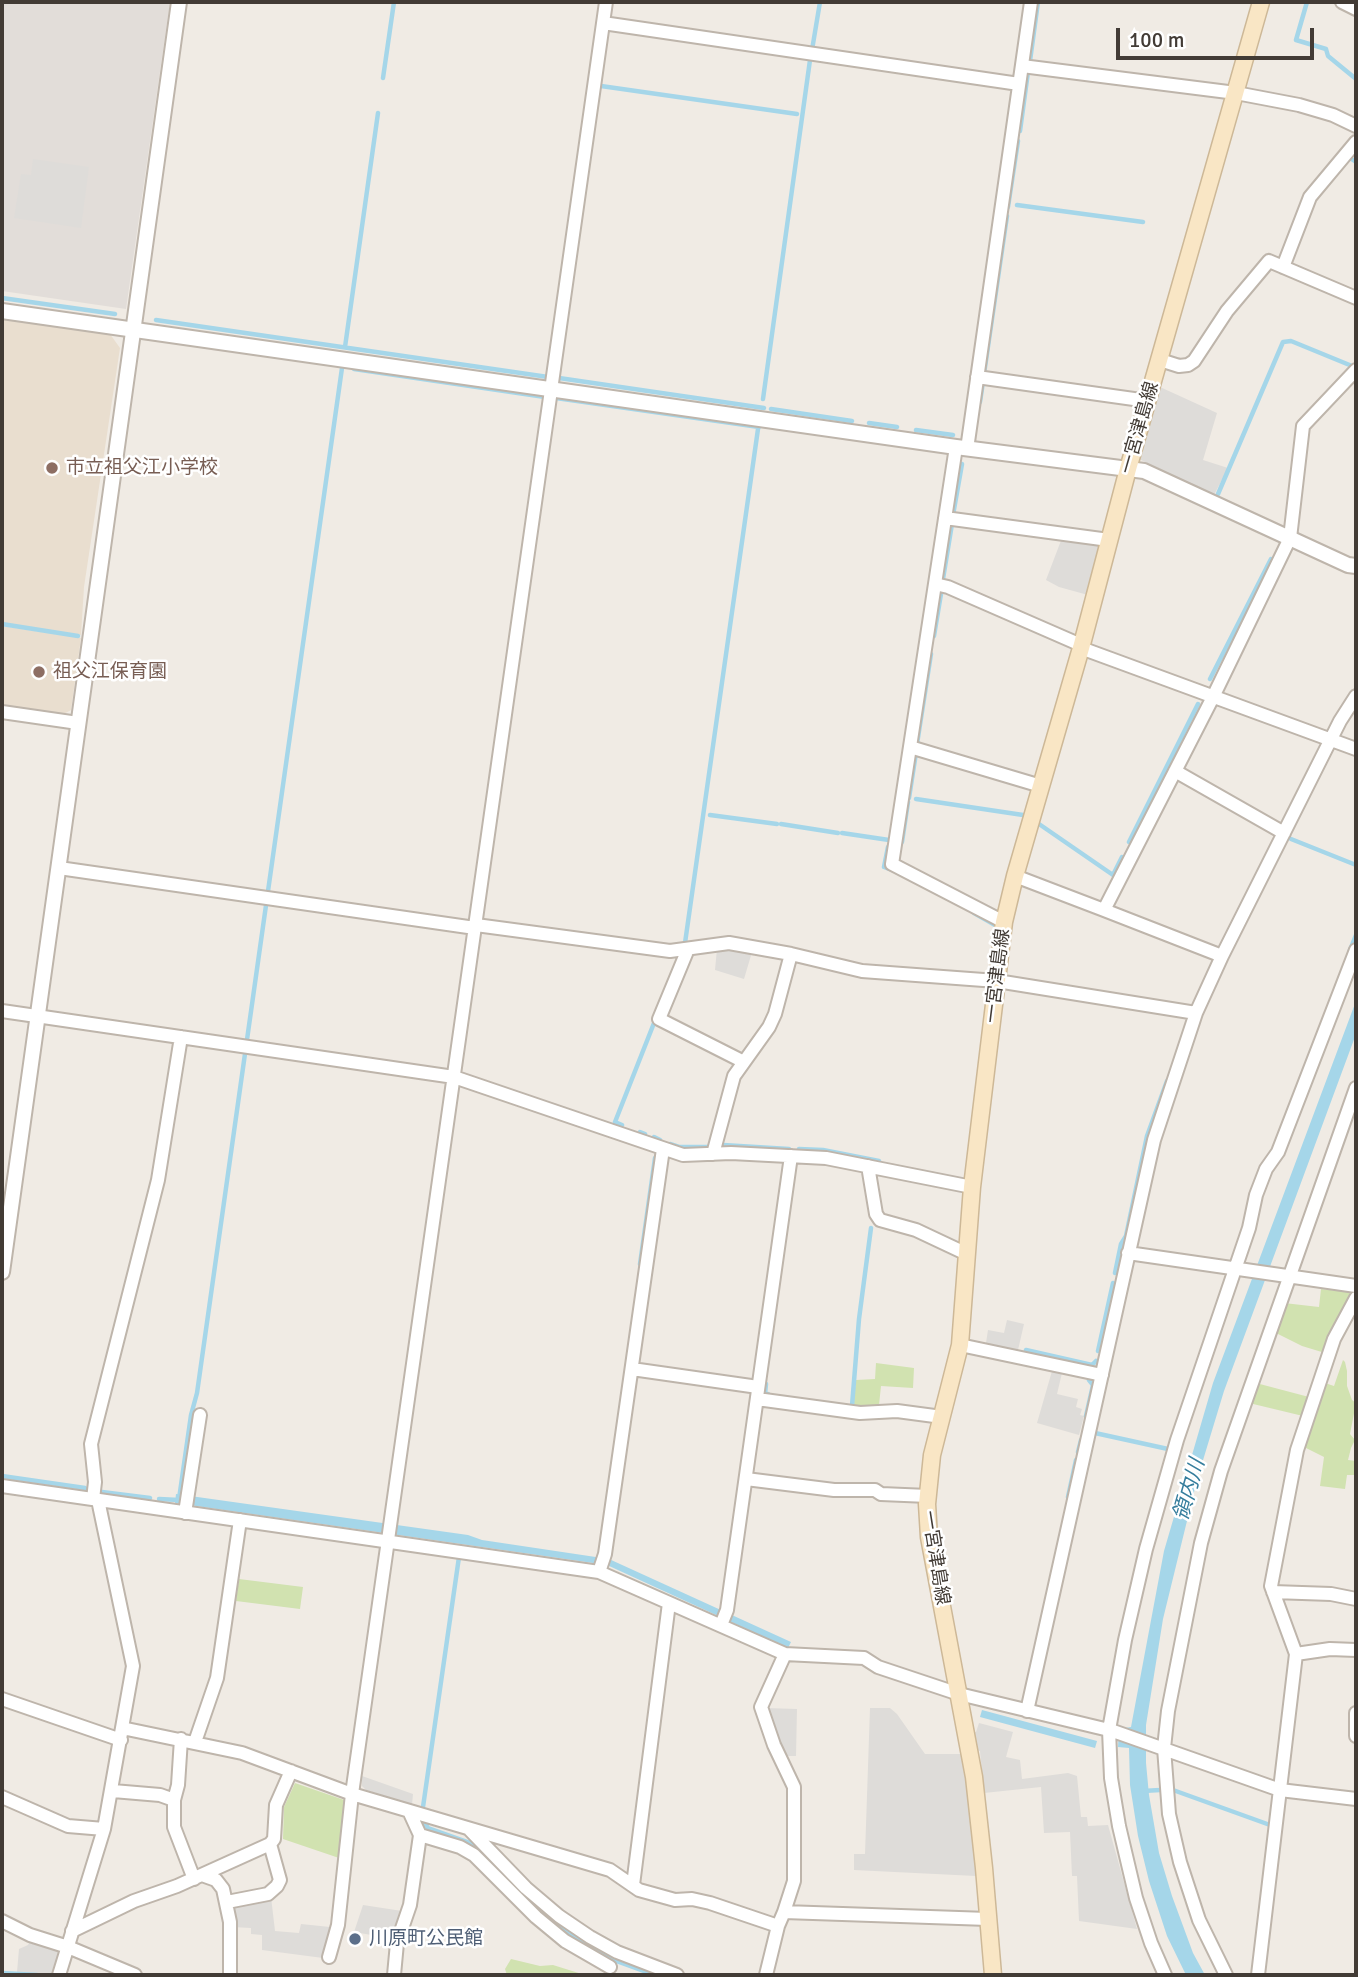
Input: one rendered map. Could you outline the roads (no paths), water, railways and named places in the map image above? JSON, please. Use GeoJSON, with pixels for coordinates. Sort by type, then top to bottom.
{"type":"FeatureCollection","features":[{"type":"Feature","properties":{"kind":"main road","name":"一宮津島線"},"geometry":{"type":"LineString","coordinates":[[993,1975],[974,1777],[929,1537],[928,1496],[932,1455],[960,1345],[972,1187],[1004,922],[1128,469],[1261,2]]}},
{"type":"Feature","properties":{"kind":"street"},"geometry":{"type":"LineString","coordinates":[[2,1269],[179,2]]}},
{"type":"Feature","properties":{"kind":"street"},"geometry":{"type":"LineString","coordinates":[[329,1957],[338,1925],[352,1794],[606,2]]}},
{"type":"Feature","properties":{"kind":"street"},"geometry":{"type":"LineString","coordinates":[[1004,922],[892,864],[945,518],[977,377],[1031,2]]}},
{"type":"Feature","properties":{"kind":"street"},"geometry":{"type":"LineString","coordinates":[[1342,2],[1356,9]]}},
{"type":"Feature","properties":{"kind":"street"},"geometry":{"type":"LineString","coordinates":[[603,23],[1019,84]]}},
{"type":"Feature","properties":{"kind":"street"},"geometry":{"type":"LineString","coordinates":[[1022,66],[1236,93],[1300,105],[1333,115],[1356,126]]}},
{"type":"Feature","properties":{"kind":"street"},"geometry":{"type":"LineString","coordinates":[[1283,267],[1310,197],[1356,142]]}},
{"type":"Feature","properties":{"kind":"street"},"geometry":{"type":"LineString","coordinates":[[1160,360],[1179,366],[1194,361],[1227,311],[1269,261],[1356,298]]}},
{"type":"Feature","properties":{"kind":"street"},"geometry":{"type":"LineString","coordinates":[[2,311],[961,448],[1144,471],[1348,565],[1356,566]]}},
{"type":"Feature","properties":{"kind":"street"},"geometry":{"type":"LineString","coordinates":[[1104,910],[1213,697],[1290,538],[1303,426],[1356,370]]}},
{"type":"Feature","properties":{"kind":"street"},"geometry":{"type":"LineString","coordinates":[[977,377],[1148,401]]}},
{"type":"Feature","properties":{"kind":"street"},"geometry":{"type":"LineString","coordinates":[[945,518],[1109,540]]}},
{"type":"Feature","properties":{"kind":"street"},"geometry":{"type":"LineString","coordinates":[[935,584],[948,587],[1081,647],[1356,749]]}},
{"type":"Feature","properties":{"kind":"street"},"geometry":{"type":"LineString","coordinates":[[1027,1711],[1154,1140],[1196,1013],[1284,833],[1356,696]]}},
{"type":"Feature","properties":{"kind":"street"},"geometry":{"type":"LineString","coordinates":[[2,712],[78,723]]}},
{"type":"Feature","properties":{"kind":"street"},"geometry":{"type":"LineString","coordinates":[[910,747],[1041,786]]}},
{"type":"Feature","properties":{"kind":"street"},"geometry":{"type":"LineString","coordinates":[[1175,771],[1284,833]]}},
{"type":"Feature","properties":{"kind":"street"},"geometry":{"type":"LineString","coordinates":[[58,868],[475,927],[670,951],[729,943],[862,971],[997,981],[1196,1013]]}},
{"type":"Feature","properties":{"kind":"street"},"geometry":{"type":"LineString","coordinates":[[1015,876],[1222,956]]}},
{"type":"Feature","properties":{"kind":"street"},"geometry":{"type":"LineString","coordinates":[[688,949],[659,1019],[744,1062]]}},
{"type":"Feature","properties":{"kind":"street"},"geometry":{"type":"LineString","coordinates":[[1165,1975],[1136,1898],[1119,1826],[1111,1778],[1111,1731],[1146,1549],[1177,1440],[1237,1268],[1262,1177],[1278,1152],[1356,950]]}},
{"type":"Feature","properties":{"kind":"street"},"geometry":{"type":"LineString","coordinates":[[713,1154],[734,1076],[769,1027],[791,954]]}},
{"type":"Feature","properties":{"kind":"street"},"geometry":{"type":"LineString","coordinates":[[2,1011],[454,1077],[683,1155],[731,1153],[826,1158],[972,1187]]}},
{"type":"Feature","properties":{"kind":"street"},"geometry":{"type":"LineString","coordinates":[[59,1975],[113,1791],[133,1657],[95,1500],[91,1444],[153,1202],[181,1037]]}},
{"type":"Feature","properties":{"kind":"street"},"geometry":{"type":"LineString","coordinates":[[1226,1975],[1199,1920],[1180,1862],[1169,1814],[1162,1747],[1183,1626],[1220,1471],[1286,1275],[1356,1088]]}},
{"type":"Feature","properties":{"kind":"street"},"geometry":{"type":"LineString","coordinates":[[602,1565],[663,1149]]}},
{"type":"Feature","properties":{"kind":"street"},"geometry":{"type":"LineString","coordinates":[[723,1619],[746,1479],[791,1156]]}},
{"type":"Feature","properties":{"kind":"street"},"geometry":{"type":"LineString","coordinates":[[868,1166],[876,1214],[880,1220],[916,1230],[967,1254]]}},
{"type":"Feature","properties":{"kind":"street"},"geometry":{"type":"LineString","coordinates":[[1128,1253],[1356,1286]]}},
{"type":"Feature","properties":{"kind":"street"},"geometry":{"type":"LineString","coordinates":[[1258,1975],[1296,1654],[1271,1586],[1297,1450],[1334,1339],[1356,1298]]}},
{"type":"Feature","properties":{"kind":"street"},"geometry":{"type":"LineString","coordinates":[[960,1345],[1102,1375]]}},
{"type":"Feature","properties":{"kind":"street"},"geometry":{"type":"LineString","coordinates":[[632,1369],[860,1413],[897,1411],[942,1417]]}},
{"type":"Feature","properties":{"kind":"street"},"geometry":{"type":"LineString","coordinates":[[186,1505],[200,1415]]}},
{"type":"Feature","properties":{"kind":"street"},"geometry":{"type":"LineString","coordinates":[[746,1479],[834,1490],[875,1490],[881,1494],[928,1496]]}},
{"type":"Feature","properties":{"kind":"street"},"geometry":{"type":"LineString","coordinates":[[2,1486],[95,1500],[186,1505],[240,1520],[390,1534],[602,1565],[669,1603],[723,1619],[785,1654],[864,1658],[878,1667],[959,1694],[1111,1731],[1280,1790],[1356,1799]]}},
{"type":"Feature","properties":{"kind":"street"},"geometry":{"type":"LineString","coordinates":[[195,1742],[217,1678],[240,1520]]}},
{"type":"Feature","properties":{"kind":"street"},"geometry":{"type":"LineString","coordinates":[[1273,1592],[1331,1594],[1356,1599]]}},
{"type":"Feature","properties":{"kind":"street"},"geometry":{"type":"LineString","coordinates":[[633,1885],[669,1603]]}},
{"type":"Feature","properties":{"kind":"street"},"geometry":{"type":"LineString","coordinates":[[1296,1654],[1330,1649],[1356,1650]]}},
{"type":"Feature","properties":{"kind":"street"},"geometry":{"type":"LineString","coordinates":[[766,1975],[778,1926],[794,1881],[794,1787],[774,1745],[761,1707],[785,1654]]}},
{"type":"Feature","properties":{"kind":"street"},"geometry":{"type":"LineString","coordinates":[[2,1699],[121,1734],[181,1739],[242,1753],[352,1794],[610,1870],[639,1890],[675,1900],[692,1899],[710,1903],[778,1926]]}},
{"type":"Feature","properties":{"kind":"street"},"geometry":{"type":"LineString","coordinates":[[1356,1713],[1356,1737]]}},
{"type":"Feature","properties":{"kind":"street"},"geometry":{"type":"LineString","coordinates":[[181,1739],[178,1785],[174,1800],[174,1827],[198,1877]]}},
{"type":"Feature","properties":{"kind":"street"},"geometry":{"type":"LineString","coordinates":[[72,1931],[134,1901],[198,1877],[270,1844],[274,1839],[276,1805],[291,1771]]}},
{"type":"Feature","properties":{"kind":"street"},"geometry":{"type":"LineString","coordinates":[[113,1791],[160,1795],[174,1800]]}},
{"type":"Feature","properties":{"kind":"street"},"geometry":{"type":"LineString","coordinates":[[2,1797],[68,1826],[104,1829]]}},
{"type":"Feature","properties":{"kind":"street"},"geometry":{"type":"LineString","coordinates":[[394,1975],[397,1943],[410,1905],[420,1835],[410,1811]]}},
{"type":"Feature","properties":{"kind":"street"},"geometry":{"type":"LineString","coordinates":[[469,1829],[526,1888],[611,1962]]}},
{"type":"Feature","properties":{"kind":"street"},"geometry":{"type":"LineString","coordinates":[[420,1835],[460,1847],[474,1855],[536,1917],[565,1941],[611,1962],[677,1975]]}},
{"type":"Feature","properties":{"kind":"street"},"geometry":{"type":"LineString","coordinates":[[226,1902],[268,1894],[277,1886],[279,1880],[270,1844]]}},
{"type":"Feature","properties":{"kind":"street"},"geometry":{"type":"LineString","coordinates":[[198,1877],[216,1880],[223,1889],[230,1922],[230,1975]]}},
{"type":"Feature","properties":{"kind":"street"},"geometry":{"type":"LineString","coordinates":[[784,1912],[988,1919]]}},
{"type":"Feature","properties":{"kind":"street"},"geometry":{"type":"LineString","coordinates":[[2,1921],[30,1935],[68,1947],[135,1975]]}},
{"type":"Feature","properties":{"kind":"water","name":"領内川"},"geometry":{"type":"Polygon","coordinates":[[[1356,1001],[1356,1034],[1224,1391],[1197,1480],[1163,1619],[1146,1725],[1146,1763],[1159,1853],[1193,1953],[1205,1975],[1186,1975],[1167,1936],[1149,1881],[1130,1785],[1129,1748],[1118,1747],[1119,1729],[1131,1727],[1164,1551],[1213,1383],[1356,1001]]]}},
{"type":"Feature","properties":{"kind":"water"},"geometry":{"type":"Polygon","coordinates":[[[176,1494],[468,1535],[482,1540],[609,1559],[791,1642],[788,1648],[607,1565],[175,1503],[176,1494]]]}},
{"type":"Feature","properties":{"kind":"water"},"geometry":{"type":"Polygon","coordinates":[[[982,1710],[1097,1741],[1095,1748],[980,1717],[982,1710]]]}},
{"type":"Feature","properties":{"kind":"waterway"},"geometry":{"type":"LineString","coordinates":[[383,78],[394,2]]}},
{"type":"Feature","properties":{"kind":"waterway"},"geometry":{"type":"LineString","coordinates":[[812,50],[820,2]]}},
{"type":"Feature","properties":{"kind":"waterway"},"geometry":{"type":"LineString","coordinates":[[1030,61],[1038,2]]}},
{"type":"Feature","properties":{"kind":"waterway"},"geometry":{"type":"LineString","coordinates":[[1307,2],[1296,40],[1326,49],[1328,56],[1356,79]]}},
{"type":"Feature","properties":{"kind":"waterway"},"geometry":{"type":"LineString","coordinates":[[763,399],[810,60]]}},
{"type":"Feature","properties":{"kind":"waterway"},"geometry":{"type":"LineString","coordinates":[[1020,131],[1028,72]]}},
{"type":"Feature","properties":{"kind":"waterway"},"geometry":{"type":"LineString","coordinates":[[601,86],[797,114]]}},
{"type":"Feature","properties":{"kind":"waterway"},"geometry":{"type":"LineString","coordinates":[[345,347],[378,113]]}},
{"type":"Feature","properties":{"kind":"waterway"},"geometry":{"type":"LineString","coordinates":[[1008,207],[1018,141]]}},
{"type":"Feature","properties":{"kind":"waterway"},"geometry":{"type":"LineString","coordinates":[[1350,158],[1356,162]]}},
{"type":"Feature","properties":{"kind":"waterway"},"geometry":{"type":"LineString","coordinates":[[1017,205],[1143,222]]}},
{"type":"Feature","properties":{"kind":"waterway"},"geometry":{"type":"LineString","coordinates":[[984,374],[1007,216]]}},
{"type":"Feature","properties":{"kind":"waterway"},"geometry":{"type":"LineString","coordinates":[[2,298],[115,314]]}},
{"type":"Feature","properties":{"kind":"waterway"},"geometry":{"type":"LineString","coordinates":[[156,320],[548,377]]}},
{"type":"Feature","properties":{"kind":"waterway"},"geometry":{"type":"LineString","coordinates":[[1218,494],[1283,342],[1291,341],[1352,366]]}},
{"type":"Feature","properties":{"kind":"waterway"},"geometry":{"type":"LineString","coordinates":[[179,1499],[191,1415],[197,1393],[342,368]]}},
{"type":"Feature","properties":{"kind":"waterway"},"geometry":{"type":"LineString","coordinates":[[354,369],[545,397]]}},
{"type":"Feature","properties":{"kind":"waterway"},"geometry":{"type":"LineString","coordinates":[[559,378],[764,408]]}},
{"type":"Feature","properties":{"kind":"waterway"},"geometry":{"type":"LineString","coordinates":[[980,402],[983,382]]}},
{"type":"Feature","properties":{"kind":"waterway"},"geometry":{"type":"LineString","coordinates":[[556,398],[759,427]]}},
{"type":"Feature","properties":{"kind":"waterway"},"geometry":{"type":"LineString","coordinates":[[771,409],[852,421]]}},
{"type":"Feature","properties":{"kind":"waterway"},"geometry":{"type":"LineString","coordinates":[[869,423],[897,427]]}},
{"type":"Feature","properties":{"kind":"waterway"},"geometry":{"type":"LineString","coordinates":[[685,943],[758,429]]}},
{"type":"Feature","properties":{"kind":"waterway"},"geometry":{"type":"LineString","coordinates":[[916,430],[953,435]]}},
{"type":"Feature","properties":{"kind":"waterway"},"geometry":{"type":"LineString","coordinates":[[953,515],[962,464]]}},
{"type":"Feature","properties":{"kind":"waterway"},"geometry":{"type":"LineString","coordinates":[[943,579],[952,524]]}},
{"type":"Feature","properties":{"kind":"waterway"},"geometry":{"type":"LineString","coordinates":[[1210,679],[1271,559]]}},
{"type":"Feature","properties":{"kind":"waterway"},"geometry":{"type":"LineString","coordinates":[[934,636],[941,594]]}},
{"type":"Feature","properties":{"kind":"waterway"},"geometry":{"type":"LineString","coordinates":[[2,624],[78,636]]}},
{"type":"Feature","properties":{"kind":"waterway"},"geometry":{"type":"LineString","coordinates":[[917,744],[931,654]]}},
{"type":"Feature","properties":{"kind":"waterway"},"geometry":{"type":"LineString","coordinates":[[1129,842],[1198,704]]}},
{"type":"Feature","properties":{"kind":"waterway"},"geometry":{"type":"LineString","coordinates":[[909,798],[916,753]]}},
{"type":"Feature","properties":{"kind":"waterway"},"geometry":{"type":"LineString","coordinates":[[916,799],[1023,815]]}},
{"type":"Feature","properties":{"kind":"waterway"},"geometry":{"type":"LineString","coordinates":[[902,842],[908,802]]}},
{"type":"Feature","properties":{"kind":"waterway"},"geometry":{"type":"LineString","coordinates":[[710,815],[777,824]]}},
{"type":"Feature","properties":{"kind":"waterway"},"geometry":{"type":"LineString","coordinates":[[781,824],[838,833]]}},
{"type":"Feature","properties":{"kind":"waterway"},"geometry":{"type":"LineString","coordinates":[[1039,824],[1113,875],[1122,857]]}},
{"type":"Feature","properties":{"kind":"waterway"},"geometry":{"type":"LineString","coordinates":[[842,833],[889,840]]}},
{"type":"Feature","properties":{"kind":"waterway"},"geometry":{"type":"LineString","coordinates":[[1291,839],[1356,865]]}},
{"type":"Feature","properties":{"kind":"waterway"},"geometry":{"type":"LineString","coordinates":[[888,847],[884,867],[892,870]]}},
{"type":"Feature","properties":{"kind":"waterway"},"geometry":{"type":"LineString","coordinates":[[974,913],[995,925]]}},
{"type":"Feature","properties":{"kind":"waterway"},"geometry":{"type":"LineString","coordinates":[[1350,950],[1356,935]]}},
{"type":"Feature","properties":{"kind":"waterway"},"geometry":{"type":"LineString","coordinates":[[622,1125],[615,1122],[656,1018]]}},
{"type":"Feature","properties":{"kind":"waterway"},"geometry":{"type":"LineString","coordinates":[[1115,1273],[1121,1244],[1126,1236],[1147,1136],[1167,1081]]}},
{"type":"Feature","properties":{"kind":"waterway"},"geometry":{"type":"LineString","coordinates":[[640,1132],[645,1134]]}},
{"type":"Feature","properties":{"kind":"waterway"},"geometry":{"type":"LineString","coordinates":[[654,1137],[660,1140]]}},
{"type":"Feature","properties":{"kind":"waterway"},"geometry":{"type":"LineString","coordinates":[[670,1144],[679,1147],[709,1147]]}},
{"type":"Feature","properties":{"kind":"waterway"},"geometry":{"type":"LineString","coordinates":[[723,1145],[789,1149]]}},
{"type":"Feature","properties":{"kind":"waterway"},"geometry":{"type":"LineString","coordinates":[[799,1149],[823,1150],[879,1161]]}},
{"type":"Feature","properties":{"kind":"waterway"},"geometry":{"type":"LineString","coordinates":[[640,1264],[655,1158]]}},
{"type":"Feature","properties":{"kind":"waterway"},"geometry":{"type":"LineString","coordinates":[[852,1406],[859,1319],[871,1228]]}},
{"type":"Feature","properties":{"kind":"waterway"},"geometry":{"type":"LineString","coordinates":[[1098,1351],[1113,1283]]}},
{"type":"Feature","properties":{"kind":"waterway"},"geometry":{"type":"LineString","coordinates":[[1026,1350],[1092,1365],[1096,1361]]}},
{"type":"Feature","properties":{"kind":"waterway"},"geometry":{"type":"LineString","coordinates":[[1086,1416],[1093,1385],[1089,1380]]}},
{"type":"Feature","properties":{"kind":"waterway"},"geometry":{"type":"LineString","coordinates":[[766,1384],[765,1394],[768,1394]]}},
{"type":"Feature","properties":{"kind":"waterway"},"geometry":{"type":"LineString","coordinates":[[1095,1433],[1168,1449]]}},
{"type":"Feature","properties":{"kind":"waterway"},"geometry":{"type":"LineString","coordinates":[[1078,1452],[1081,1440]]}},
{"type":"Feature","properties":{"kind":"waterway"},"geometry":{"type":"LineString","coordinates":[[1068,1497],[1076,1460]]}},
{"type":"Feature","properties":{"kind":"waterway"},"geometry":{"type":"LineString","coordinates":[[2,1476],[85,1488]]}},
{"type":"Feature","properties":{"kind":"waterway"},"geometry":{"type":"LineString","coordinates":[[102,1492],[150,1498]]}},
{"type":"Feature","properties":{"kind":"waterway"},"geometry":{"type":"LineString","coordinates":[[159,1499],[179,1500]]}},
{"type":"Feature","properties":{"kind":"waterway"},"geometry":{"type":"LineString","coordinates":[[423,1807],[459,1557]]}},
{"type":"Feature","properties":{"kind":"waterway"},"geometry":{"type":"LineString","coordinates":[[1143,1791],[1160,1790]]}},
{"type":"Feature","properties":{"kind":"waterway"},"geometry":{"type":"LineString","coordinates":[[1173,1790],[1270,1825]]}},
{"type":"Feature","properties":{"kind":"waterway"},"geometry":{"type":"LineString","coordinates":[[422,1819],[428,1828],[476,1845],[491,1860]]}},
{"type":"Feature","properties":{"kind":"waterway"},"geometry":{"type":"LineString","coordinates":[[529,1898],[551,1920],[582,1942],[619,1962],[655,1975]]}},
{"type":"Feature","properties":{"kind":"waterway"},"geometry":{"type":"LineString","coordinates":[[2,1973],[37,1975]]}},
{"type":"Feature","properties":{"kind":"place","name":"市立祖父江小学校"},"geometry":{"type":"Point","coordinates":[52,468]}},
{"type":"Feature","properties":{"kind":"place","name":"祖父江保育園"},"geometry":{"type":"Point","coordinates":[39,672]}},
{"type":"Feature","properties":{"kind":"place","name":"川原町公民館"},"geometry":{"type":"Point","coordinates":[355,1939]}}]}
